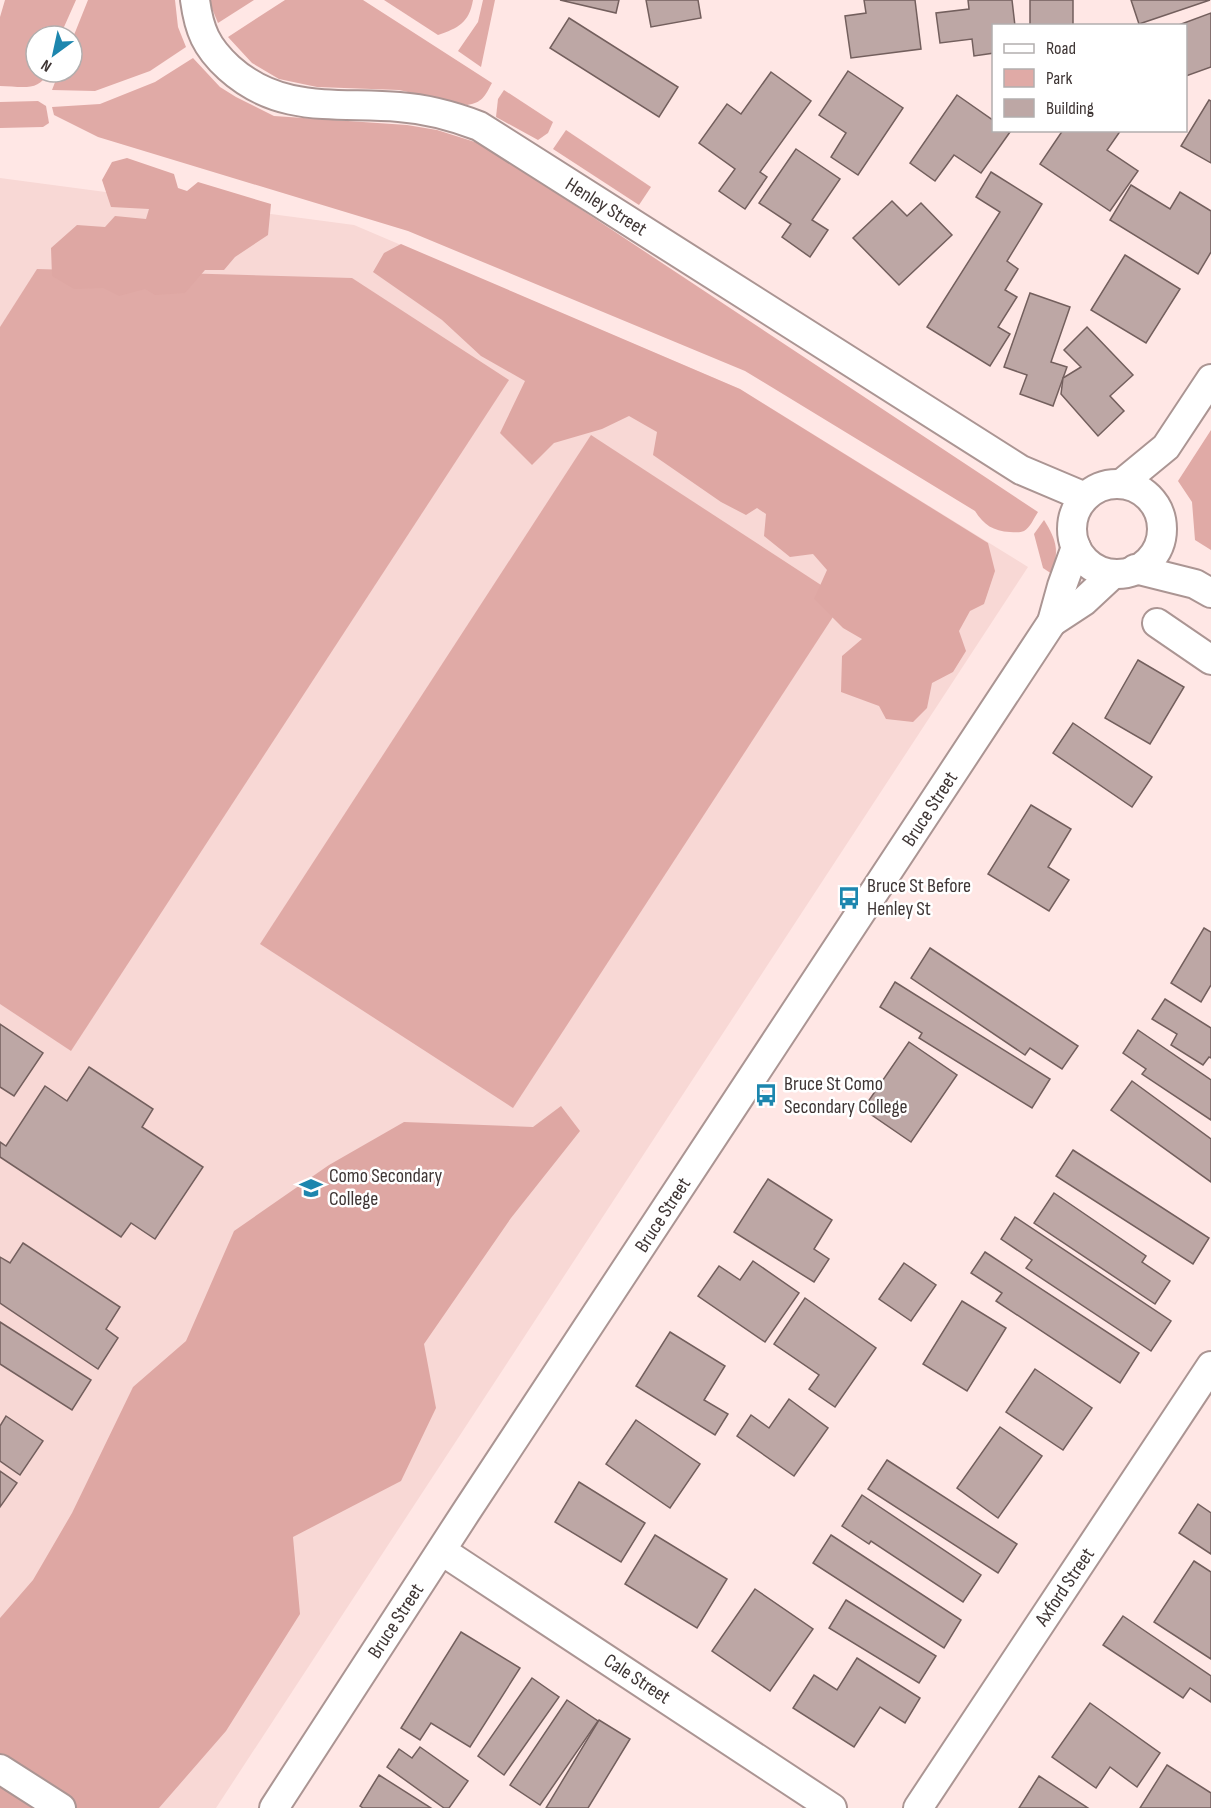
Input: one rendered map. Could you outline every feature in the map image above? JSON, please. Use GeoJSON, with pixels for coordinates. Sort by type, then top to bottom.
{"type":"FeatureCollection","features":[{"type":"Feature","properties":{"kind":"street","name":"Henley Street"},"geometry":{"type":"LineString","coordinates":[[195,0],[200,29],[218,58],[239,77],[271,96],[294,102],[400,107],[448,115],[479,126],[1021,470],[1085,497]]}},
{"type":"Feature","properties":{"kind":"street"},"geometry":{"type":"LineString","coordinates":[[1121,484],[1166,447],[1211,380]]}},
{"type":"Feature","properties":{"kind":"street"},"geometry":{"type":"LineString","coordinates":[[1152,498],[1166,447]]}},
{"type":"Feature","properties":{"kind":"street","name":"Henley Street"},"geometry":{"type":"LineString","coordinates":[[1021,470],[1074,536]]}},
{"type":"Feature","properties":{"kind":"street"},"geometry":{"type":"LineString","coordinates":[[1124,572],[1147,563],[1157,550],[1162,535],[1158,510],[1152,498],[1136,488],[1121,484],[1105,485],[1085,497],[1076,510],[1074,536],[1085,560],[1097,570],[1124,572],[1203,589]]}},
{"type":"Feature","properties":{"kind":"street"},"geometry":{"type":"LineString","coordinates":[[1161,525],[1203,589]]}},
{"type":"Feature","properties":{"kind":"street","name":"Bruce Street"},"geometry":{"type":"LineString","coordinates":[[274,1808],[1052,622],[1074,536]]}},
{"type":"Feature","properties":{"kind":"street","name":"Bruce Street"},"geometry":{"type":"LineString","coordinates":[[1052,622],[1084,602],[1124,572]]}},
{"type":"Feature","properties":{"kind":"street"},"geometry":{"type":"LineString","coordinates":[[1156,623],[1211,660]]}},
{"type":"Feature","properties":{"kind":"street","name":"Axford Street"},"geometry":{"type":"LineString","coordinates":[[918,1808],[1211,1366]]}},
{"type":"Feature","properties":{"kind":"street","name":"Cale Street"},"geometry":{"type":"LineString","coordinates":[[442,1551],[832,1808]]}},
{"type":"Feature","properties":{"kind":"street"},"geometry":{"type":"LineString","coordinates":[[0,1769],[61,1808]]}},
{"type":"Feature","properties":{"kind":"shaded area"},"geometry":{"type":"Polygon","coordinates":[[[127,158],[174,174],[178,188],[187,191],[198,182],[271,204],[268,235],[235,257],[224,270],[205,270],[185,293],[155,295],[145,289],[119,296],[103,288],[74,289],[52,276],[51,248],[77,225],[105,227],[115,216],[146,219],[149,209],[111,207],[102,180],[112,162],[127,158]]]}},
{"type":"Feature","properties":{"kind":"shaded area","name":"Como Secondary College"},"geometry":{"type":"Polygon","coordinates":[[[0,178],[354,225],[740,389],[1028,567],[216,1808],[0,1808],[0,178]]]}},
{"type":"Feature","properties":{"kind":"shaded area"},"geometry":{"type":"Polygon","coordinates":[[[401,244],[740,389],[988,543],[995,571],[984,604],[970,611],[959,631],[966,651],[953,672],[932,683],[927,708],[913,722],[886,719],[879,706],[841,692],[842,656],[862,639],[843,628],[814,599],[827,570],[813,554],[790,557],[764,536],[766,514],[757,508],[746,515],[721,502],[653,455],[657,432],[629,416],[602,429],[554,443],[532,465],[500,433],[525,381],[481,356],[442,320],[373,272],[384,253],[401,244]]]}},
{"type":"Feature","properties":{"kind":"shaded area"},"geometry":{"type":"Polygon","coordinates":[[[561,1106],[580,1131],[511,1218],[424,1344],[436,1408],[401,1481],[293,1537],[300,1614],[226,1731],[159,1808],[0,1808],[0,1618],[33,1580],[72,1513],[133,1387],[186,1341],[234,1231],[329,1165],[404,1122],[533,1127],[561,1106]]]}},
{"type":"Feature","properties":{"kind":"green space"},"geometry":{"type":"Polygon","coordinates":[[[5,0],[76,0],[65,24],[24,24],[24,84],[38,84],[34,86],[0,86],[0,17],[5,0]]]}},
{"type":"Feature","properties":{"kind":"green space"},"geometry":{"type":"Polygon","coordinates":[[[88,0],[175,0],[178,27],[186,47],[150,71],[95,91],[52,90],[54,84],[84,84],[84,24],[78,24],[88,0]]]}},
{"type":"Feature","properties":{"kind":"green space"},"geometry":{"type":"Polygon","coordinates":[[[210,0],[254,0],[218,23],[210,0]]]}},
{"type":"Feature","properties":{"kind":"green space"},"geometry":{"type":"Polygon","coordinates":[[[285,0],[363,0],[492,83],[482,98],[476,103],[467,105],[399,90],[317,87],[279,79],[252,63],[228,37],[285,0]]]}},
{"type":"Feature","properties":{"kind":"green space"},"geometry":{"type":"Polygon","coordinates":[[[384,0],[473,0],[469,14],[461,24],[438,35],[384,0]]]}},
{"type":"Feature","properties":{"kind":"green space"},"geometry":{"type":"Polygon","coordinates":[[[483,0],[495,0],[481,67],[458,51],[478,22],[483,0]]]}},
{"type":"Feature","properties":{"kind":"green space"},"geometry":{"type":"Polygon","coordinates":[[[193,58],[220,87],[274,116],[407,125],[437,130],[475,142],[502,157],[1038,512],[1028,528],[1022,532],[994,529],[986,524],[975,511],[745,371],[408,231],[98,137],[54,115],[52,107],[100,104],[155,82],[193,58]]]}},
{"type":"Feature","properties":{"kind":"green space"},"geometry":{"type":"Polygon","coordinates":[[[504,90],[553,122],[548,133],[538,140],[496,117],[498,99],[504,90]]]}},
{"type":"Feature","properties":{"kind":"green space"},"geometry":{"type":"Polygon","coordinates":[[[38,101],[46,106],[49,123],[43,127],[0,128],[0,102],[38,101]]]}},
{"type":"Feature","properties":{"kind":"green space"},"geometry":{"type":"Polygon","coordinates":[[[566,130],[651,187],[639,205],[553,149],[566,130]]]}},
{"type":"Feature","properties":{"kind":"green space"},"geometry":{"type":"Polygon","coordinates":[[[37,269],[352,278],[509,380],[71,1051],[0,1004],[0,327],[37,269]]]}},
{"type":"Feature","properties":{"kind":"green space"},"geometry":{"type":"Polygon","coordinates":[[[1211,430],[1211,550],[1195,540],[1192,502],[1178,481],[1211,430]]]}},
{"type":"Feature","properties":{"kind":"green space"},"geometry":{"type":"Polygon","coordinates":[[[591,435],[844,600],[513,1108],[260,944],[591,435]]]}},
{"type":"Feature","properties":{"kind":"green space"},"geometry":{"type":"Polygon","coordinates":[[[1044,520],[1056,546],[1052,574],[1043,568],[1034,534],[1044,520]]]}},
{"type":"Feature","properties":{"kind":"building"},"geometry":{"type":"Polygon","coordinates":[[[560,0],[619,0],[616,13],[560,0]]]}},
{"type":"Feature","properties":{"kind":"building"},"geometry":{"type":"Polygon","coordinates":[[[646,0],[698,0],[701,18],[651,27],[646,0]]]}},
{"type":"Feature","properties":{"kind":"building"},"geometry":{"type":"Polygon","coordinates":[[[864,0],[915,0],[921,49],[851,58],[845,16],[866,13],[864,0]]]}},
{"type":"Feature","properties":{"kind":"building"},"geometry":{"type":"Polygon","coordinates":[[[968,0],[1012,0],[1015,24],[992,24],[992,53],[974,56],[972,39],[940,43],[936,13],[969,9],[968,0]]]}},
{"type":"Feature","properties":{"kind":"building"},"geometry":{"type":"Polygon","coordinates":[[[1030,0],[1073,0],[1073,24],[1030,24],[1030,0]]]}},
{"type":"Feature","properties":{"kind":"building"},"geometry":{"type":"Polygon","coordinates":[[[1131,0],[1210,0],[1139,24],[1131,0]]]}},
{"type":"Feature","properties":{"kind":"building"},"geometry":{"type":"Polygon","coordinates":[[[1211,13],[1211,67],[1187,76],[1187,24],[1181,24],[1211,13]]]}},
{"type":"Feature","properties":{"kind":"building"},"geometry":{"type":"Polygon","coordinates":[[[569,18],[678,87],[659,117],[550,48],[569,18]]]}},
{"type":"Feature","properties":{"kind":"building"},"geometry":{"type":"Polygon","coordinates":[[[848,71],[903,108],[858,175],[831,157],[846,133],[819,115],[848,71]]]}},
{"type":"Feature","properties":{"kind":"building"},"geometry":{"type":"Polygon","coordinates":[[[771,72],[811,101],[760,172],[767,177],[745,209],[719,191],[735,169],[699,143],[727,104],[741,114],[771,72]]]}},
{"type":"Feature","properties":{"kind":"building"},"geometry":{"type":"Polygon","coordinates":[[[957,95],[992,120],[992,132],[1010,132],[981,173],[954,155],[935,181],[910,163],[957,95]]]}},
{"type":"Feature","properties":{"kind":"building"},"geometry":{"type":"Polygon","coordinates":[[[1209,100],[1211,101],[1211,163],[1181,146],[1209,100]]]}},
{"type":"Feature","properties":{"kind":"building"},"geometry":{"type":"Polygon","coordinates":[[[1062,132],[1120,132],[1107,150],[1138,171],[1110,211],[1040,164],[1062,132]]]}},
{"type":"Feature","properties":{"kind":"building"},"geometry":{"type":"Polygon","coordinates":[[[796,149],[840,179],[812,220],[828,230],[810,257],[782,237],[791,224],[759,203],[796,149]]]}},
{"type":"Feature","properties":{"kind":"building"},"geometry":{"type":"Polygon","coordinates":[[[991,172],[1042,204],[1007,261],[1018,269],[1005,290],[1017,297],[998,327],[1010,334],[990,366],[927,327],[1000,212],[976,197],[991,172]]]}},
{"type":"Feature","properties":{"kind":"building"},"geometry":{"type":"Polygon","coordinates":[[[1131,185],[1170,209],[1180,192],[1211,211],[1211,252],[1198,274],[1110,220],[1131,185]]]}},
{"type":"Feature","properties":{"kind":"building"},"geometry":{"type":"Polygon","coordinates":[[[892,201],[907,216],[921,203],[952,235],[899,285],[853,238],[892,201]]]}},
{"type":"Feature","properties":{"kind":"building"},"geometry":{"type":"Polygon","coordinates":[[[1125,255],[1180,289],[1146,343],[1091,310],[1125,255]]]}},
{"type":"Feature","properties":{"kind":"building"},"geometry":{"type":"Polygon","coordinates":[[[1030,293],[1070,307],[1051,362],[1067,367],[1053,406],[1020,394],[1027,375],[1004,367],[1030,293]]]}},
{"type":"Feature","properties":{"kind":"building"},"geometry":{"type":"Polygon","coordinates":[[[1087,327],[1133,375],[1110,396],[1124,411],[1098,436],[1061,394],[1063,378],[1081,367],[1064,350],[1087,327]]]}},
{"type":"Feature","properties":{"kind":"building"},"geometry":{"type":"Polygon","coordinates":[[[1138,660],[1184,687],[1150,744],[1105,718],[1138,660]]]}},
{"type":"Feature","properties":{"kind":"building"},"geometry":{"type":"Polygon","coordinates":[[[1073,723],[1152,777],[1132,807],[1053,753],[1073,723]]]}},
{"type":"Feature","properties":{"kind":"building"},"geometry":{"type":"Polygon","coordinates":[[[1031,805],[1071,829],[1048,867],[1069,880],[1049,911],[988,874],[1031,805]]]}},
{"type":"Feature","properties":{"kind":"building"},"geometry":{"type":"Polygon","coordinates":[[[1204,928],[1211,932],[1211,985],[1201,1002],[1171,983],[1204,928]]]}},
{"type":"Feature","properties":{"kind":"building"},"geometry":{"type":"Polygon","coordinates":[[[930,948],[1078,1046],[1062,1069],[1030,1048],[1025,1055],[911,978],[930,948]]]}},
{"type":"Feature","properties":{"kind":"building"},"geometry":{"type":"Polygon","coordinates":[[[895,982],[1050,1079],[1032,1108],[919,1038],[922,1033],[880,1007],[895,982]]]}},
{"type":"Feature","properties":{"kind":"building"},"geometry":{"type":"Polygon","coordinates":[[[1165,999],[1211,1028],[1211,1058],[1209,1057],[1203,1065],[1171,1045],[1177,1034],[1152,1019],[1165,999]]]}},
{"type":"Feature","properties":{"kind":"building"},"geometry":{"type":"Polygon","coordinates":[[[0,1024],[43,1053],[14,1096],[0,1087],[0,1024]]]}},
{"type":"Feature","properties":{"kind":"building"},"geometry":{"type":"Polygon","coordinates":[[[1138,1030],[1211,1080],[1211,1120],[1142,1074],[1146,1069],[1123,1053],[1138,1030]]]}},
{"type":"Feature","properties":{"kind":"building"},"geometry":{"type":"Polygon","coordinates":[[[909,1042],[957,1075],[911,1142],[863,1109],[909,1042]]]}},
{"type":"Feature","properties":{"kind":"building"},"geometry":{"type":"Polygon","coordinates":[[[89,1067],[153,1109],[142,1127],[203,1167],[155,1239],[131,1223],[121,1237],[0,1157],[0,1142],[6,1146],[45,1086],[67,1101],[89,1067]]]}},
{"type":"Feature","properties":{"kind":"building"},"geometry":{"type":"Polygon","coordinates":[[[1132,1081],[1211,1139],[1211,1182],[1111,1110],[1132,1081]]]}},
{"type":"Feature","properties":{"kind":"building"},"geometry":{"type":"Polygon","coordinates":[[[1073,1150],[1209,1238],[1193,1264],[1056,1176],[1073,1150]]]}},
{"type":"Feature","properties":{"kind":"building"},"geometry":{"type":"Polygon","coordinates":[[[768,1179],[832,1220],[814,1249],[829,1259],[814,1282],[734,1232],[768,1179]]]}},
{"type":"Feature","properties":{"kind":"building"},"geometry":{"type":"Polygon","coordinates":[[[1054,1193],[1146,1256],[1142,1262],[1170,1281],[1155,1304],[1034,1223],[1054,1193]]]}},
{"type":"Feature","properties":{"kind":"building"},"geometry":{"type":"Polygon","coordinates":[[[1015,1217],[1171,1321],[1151,1351],[1026,1268],[1032,1260],[1001,1239],[1015,1217]]]}},
{"type":"Feature","properties":{"kind":"building"},"geometry":{"type":"Polygon","coordinates":[[[23,1243],[120,1307],[106,1329],[118,1338],[98,1369],[0,1303],[0,1257],[10,1263],[23,1243]]]}},
{"type":"Feature","properties":{"kind":"building"},"geometry":{"type":"Polygon","coordinates":[[[985,1252],[1139,1353],[1120,1383],[996,1301],[1002,1293],[971,1273],[985,1252]]]}},
{"type":"Feature","properties":{"kind":"building"},"geometry":{"type":"Polygon","coordinates":[[[753,1261],[799,1293],[765,1342],[698,1296],[719,1266],[740,1280],[753,1261]]]}},
{"type":"Feature","properties":{"kind":"building"},"geometry":{"type":"Polygon","coordinates":[[[904,1263],[936,1285],[911,1321],[879,1299],[904,1263]]]}},
{"type":"Feature","properties":{"kind":"building"},"geometry":{"type":"Polygon","coordinates":[[[805,1298],[876,1348],[835,1407],[809,1389],[819,1375],[774,1344],[805,1298]]]}},
{"type":"Feature","properties":{"kind":"building"},"geometry":{"type":"Polygon","coordinates":[[[962,1301],[1006,1328],[967,1391],[923,1364],[962,1301]]]}},
{"type":"Feature","properties":{"kind":"building"},"geometry":{"type":"Polygon","coordinates":[[[0,1322],[91,1380],[72,1410],[0,1364],[0,1322]]]}},
{"type":"Feature","properties":{"kind":"building"},"geometry":{"type":"Polygon","coordinates":[[[670,1332],[725,1366],[704,1400],[728,1414],[715,1435],[636,1386],[670,1332]]]}},
{"type":"Feature","properties":{"kind":"building"},"geometry":{"type":"Polygon","coordinates":[[[1035,1369],[1092,1408],[1063,1450],[1006,1412],[1035,1369]]]}},
{"type":"Feature","properties":{"kind":"building"},"geometry":{"type":"Polygon","coordinates":[[[789,1399],[828,1428],[794,1476],[737,1436],[751,1415],[769,1428],[789,1399]]]}},
{"type":"Feature","properties":{"kind":"building"},"geometry":{"type":"Polygon","coordinates":[[[6,1416],[43,1441],[20,1475],[0,1461],[0,1426],[6,1416]]]}},
{"type":"Feature","properties":{"kind":"building"},"geometry":{"type":"Polygon","coordinates":[[[636,1420],[700,1464],[670,1508],[606,1464],[636,1420]]]}},
{"type":"Feature","properties":{"kind":"building"},"geometry":{"type":"Polygon","coordinates":[[[1000,1427],[1042,1456],[998,1518],[957,1488],[1000,1427]]]}},
{"type":"Feature","properties":{"kind":"building"},"geometry":{"type":"Polygon","coordinates":[[[887,1460],[1017,1544],[998,1573],[868,1489],[887,1460]]]}},
{"type":"Feature","properties":{"kind":"building"},"geometry":{"type":"Polygon","coordinates":[[[0,1471],[17,1483],[0,1507],[0,1471]]]}},
{"type":"Feature","properties":{"kind":"building"},"geometry":{"type":"Polygon","coordinates":[[[579,1482],[645,1523],[621,1562],[555,1522],[579,1482]]]}},
{"type":"Feature","properties":{"kind":"building"},"geometry":{"type":"Polygon","coordinates":[[[862,1495],[981,1575],[963,1602],[871,1541],[869,1544],[842,1526],[862,1495]]]}},
{"type":"Feature","properties":{"kind":"building"},"geometry":{"type":"Polygon","coordinates":[[[1198,1504],[1211,1513],[1211,1554],[1179,1533],[1198,1504]]]}},
{"type":"Feature","properties":{"kind":"building"},"geometry":{"type":"Polygon","coordinates":[[[655,1535],[727,1579],[697,1628],[625,1584],[655,1535]]]}},
{"type":"Feature","properties":{"kind":"building"},"geometry":{"type":"Polygon","coordinates":[[[831,1535],[961,1620],[944,1648],[813,1563],[831,1535]]]}},
{"type":"Feature","properties":{"kind":"building"},"geometry":{"type":"Polygon","coordinates":[[[1194,1561],[1211,1572],[1211,1659],[1154,1622],[1194,1561]]]}},
{"type":"Feature","properties":{"kind":"building"},"geometry":{"type":"Polygon","coordinates":[[[755,1589],[813,1629],[770,1691],[712,1651],[755,1589]]]}},
{"type":"Feature","properties":{"kind":"building"},"geometry":{"type":"Polygon","coordinates":[[[846,1600],[936,1656],[919,1683],[829,1628],[846,1600]]]}},
{"type":"Feature","properties":{"kind":"building"},"geometry":{"type":"Polygon","coordinates":[[[1123,1616],[1211,1676],[1211,1702],[1190,1688],[1183,1698],[1103,1645],[1123,1616]]]}},
{"type":"Feature","properties":{"kind":"building"},"geometry":{"type":"Polygon","coordinates":[[[461,1632],[520,1668],[470,1747],[431,1723],[420,1740],[401,1728],[461,1632]]]}},
{"type":"Feature","properties":{"kind":"building"},"geometry":{"type":"Polygon","coordinates":[[[857,1658],[920,1698],[905,1723],[880,1707],[854,1747],[793,1708],[814,1675],[837,1690],[857,1658]]]}},
{"type":"Feature","properties":{"kind":"building"},"geometry":{"type":"Polygon","coordinates":[[[532,1678],[559,1697],[504,1775],[478,1756],[532,1678]]]}},
{"type":"Feature","properties":{"kind":"building"},"geometry":{"type":"Polygon","coordinates":[[[567,1700],[598,1721],[540,1805],[510,1785],[567,1700]]]}},
{"type":"Feature","properties":{"kind":"building"},"geometry":{"type":"Polygon","coordinates":[[[1090,1703],[1160,1753],[1137,1787],[1110,1767],[1096,1788],[1052,1757],[1090,1703]]]}},
{"type":"Feature","properties":{"kind":"building"},"geometry":{"type":"Polygon","coordinates":[[[599,1720],[630,1739],[588,1808],[546,1808],[599,1720]]]}},
{"type":"Feature","properties":{"kind":"building"},"geometry":{"type":"Polygon","coordinates":[[[420,1747],[468,1781],[449,1808],[444,1808],[387,1767],[399,1749],[412,1758],[420,1747]]]}},
{"type":"Feature","properties":{"kind":"building"},"geometry":{"type":"Polygon","coordinates":[[[1167,1765],[1211,1793],[1211,1808],[1140,1808],[1167,1765]]]}},
{"type":"Feature","properties":{"kind":"building"},"geometry":{"type":"Polygon","coordinates":[[[379,1775],[431,1808],[363,1808],[360,1806],[379,1775]]]}},
{"type":"Feature","properties":{"kind":"building"},"geometry":{"type":"Polygon","coordinates":[[[1039,1776],[1088,1808],[1019,1808],[1039,1776]]]}},
{"type":"Feature","properties":{"kind":"place","name":"Bruce St Before Henley St"},"geometry":{"type":"Point","coordinates":[849,898]}},
{"type":"Feature","properties":{"kind":"place","name":"Bruce St Como Secondary College"},"geometry":{"type":"Point","coordinates":[766,1095]}},
{"type":"Feature","properties":{"kind":"place","name":"Como Secondary College"},"geometry":{"type":"Point","coordinates":[311,1188]}}]}
